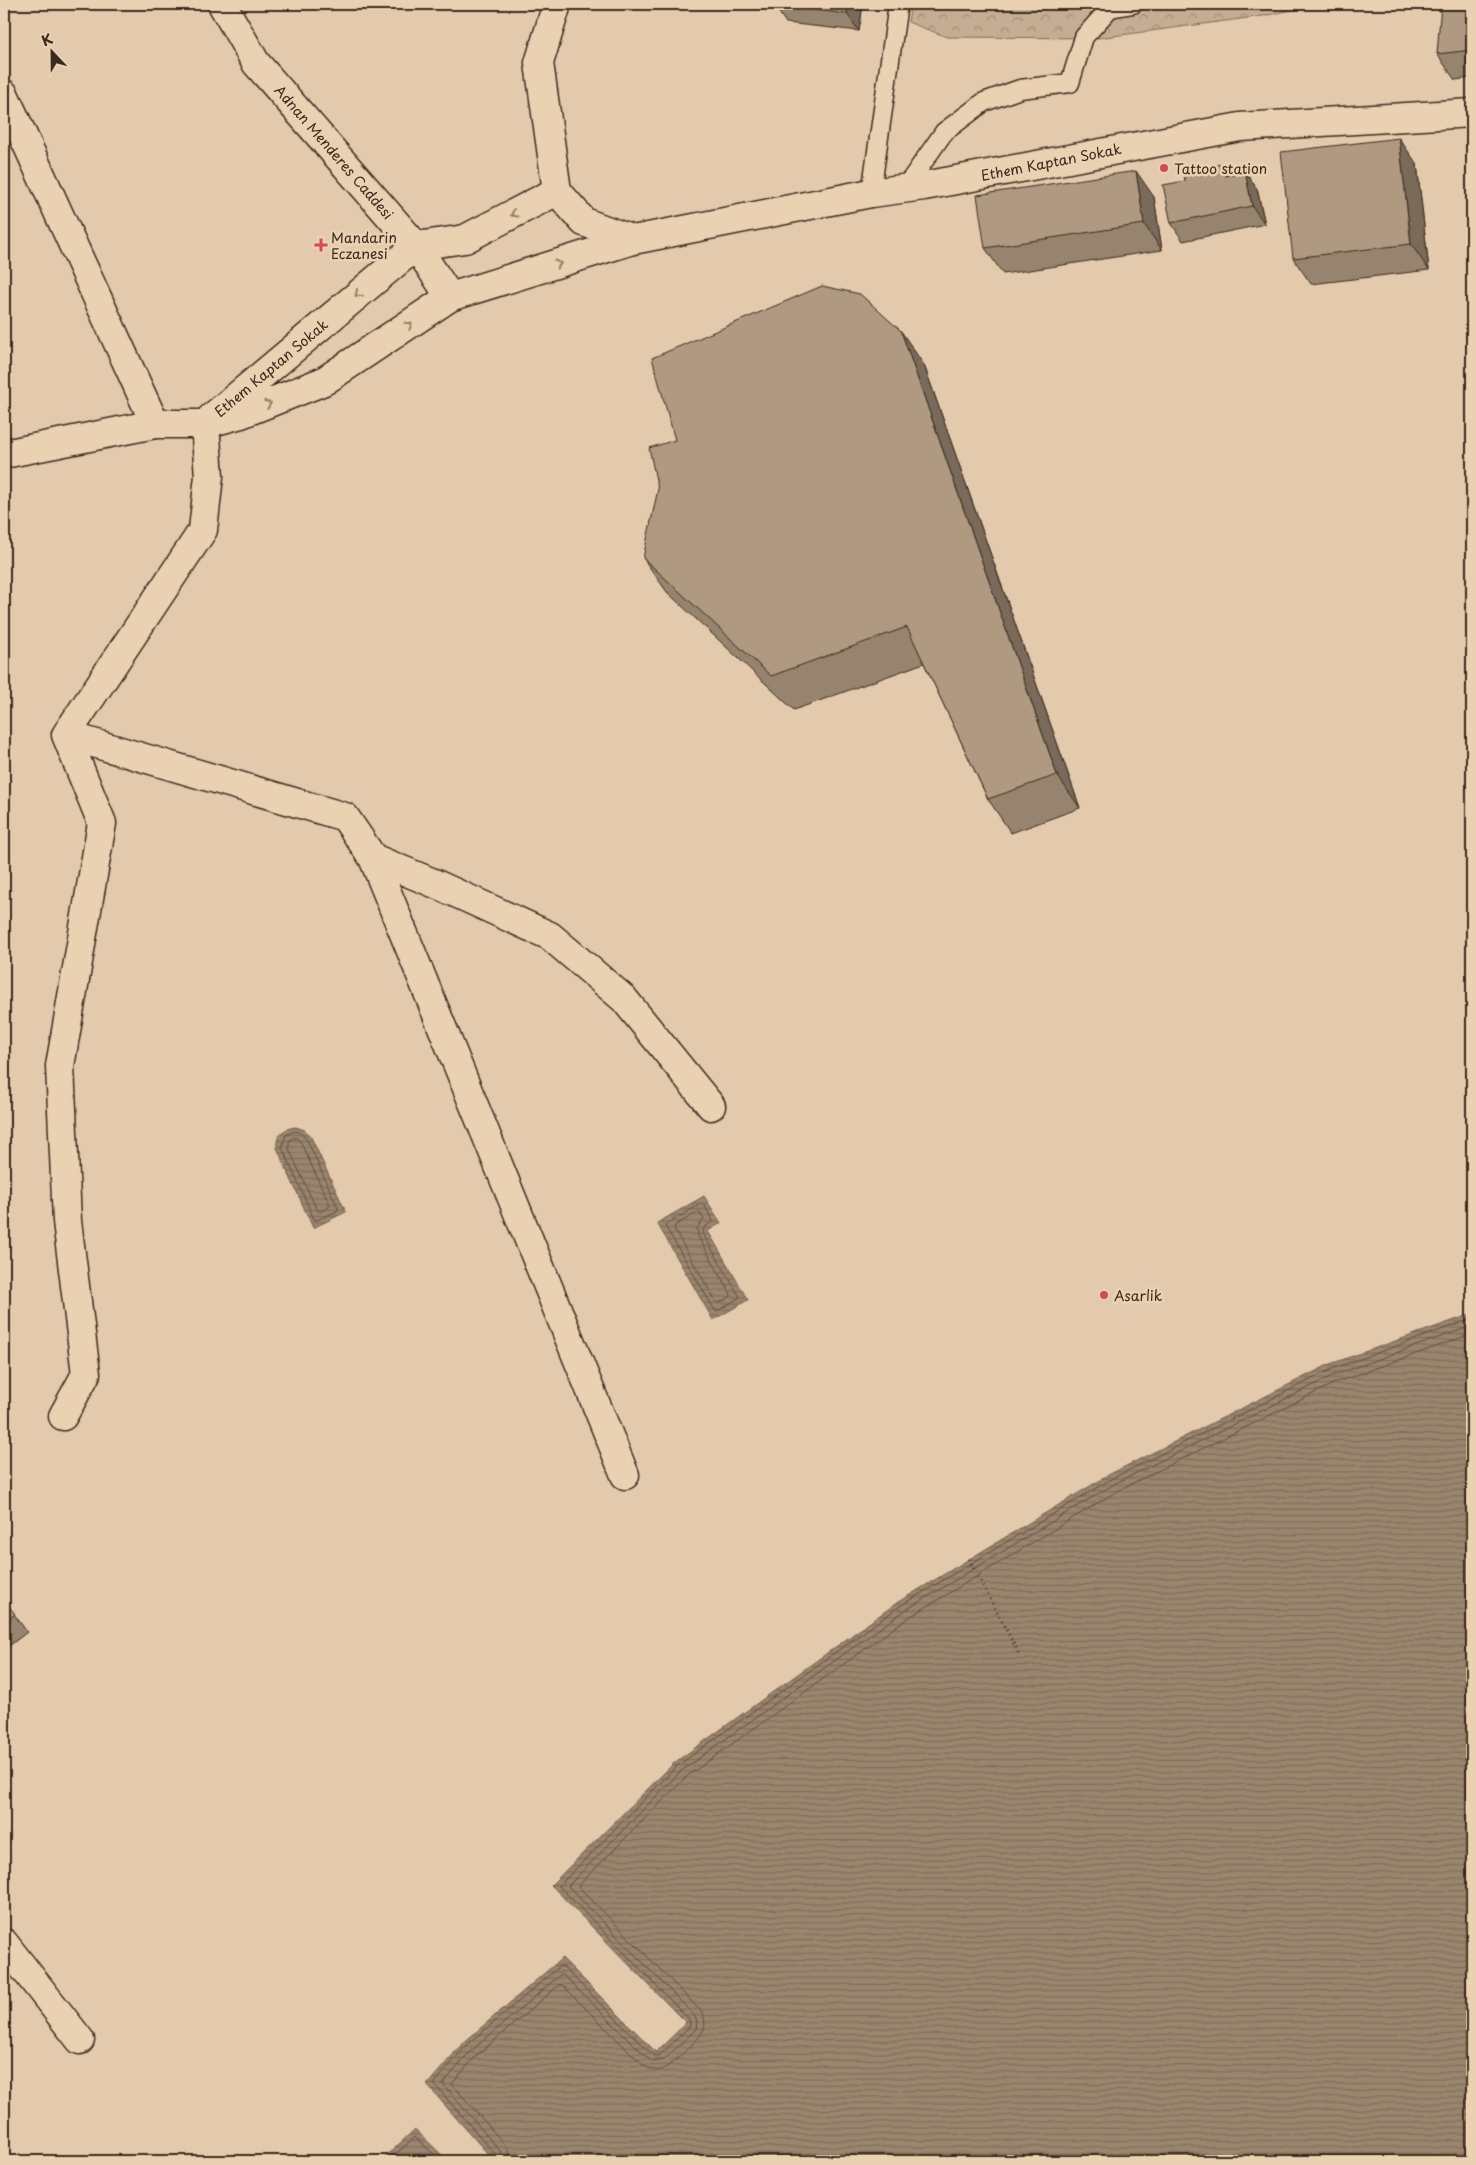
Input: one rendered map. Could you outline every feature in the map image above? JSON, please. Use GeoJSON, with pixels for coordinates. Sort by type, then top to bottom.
{"type":"FeatureCollection","features":[{"type":"Feature","properties":{"kind":"street","name":"Adnan Menderes Caddesi"},"geometry":{"type":"LineString","coordinates":[[222,4],[256,62],[416,246],[450,298]]}},
{"type":"Feature","properties":{"kind":"street"},"geometry":{"type":"LineString","coordinates":[[558,4],[539,63],[557,190],[584,222],[633,240]]}},
{"type":"Feature","properties":{"kind":"street"},"geometry":{"type":"LineString","coordinates":[[4,94],[155,424]]}},
{"type":"Feature","properties":{"kind":"street","name":"Ethem Kaptan Sokak"},"geometry":{"type":"LineString","coordinates":[[205,424],[241,414],[324,381],[450,298],[633,240],[871,193],[1240,127],[1472,113]]}},
{"type":"Feature","properties":{"kind":"street"},"geometry":{"type":"LineString","coordinates":[[416,246],[465,239],[557,190]]}},
{"type":"Feature","properties":{"kind":"street","name":"Ethem Kaptan Sokak"},"geometry":{"type":"LineString","coordinates":[[205,424],[416,246]]}},
{"type":"Feature","properties":{"kind":"street"},"geometry":{"type":"LineString","coordinates":[[4,454],[155,424],[205,424],[209,476],[203,530],[66,735]]}},
{"type":"Feature","properties":{"kind":"street"},"geometry":{"type":"LineString","coordinates":[[66,735],[345,817],[373,858],[625,1476]]}},
{"type":"Feature","properties":{"kind":"street"},"geometry":{"type":"LineString","coordinates":[[62,1416],[86,1374],[67,1221],[60,1066],[102,823],[66,735]]}},
{"type":"Feature","properties":{"kind":"street"},"geometry":{"type":"LineString","coordinates":[[373,858],[436,884],[550,936],[624,999],[711,1106]]}},
{"type":"Feature","properties":{"kind":"street"},"geometry":{"type":"LineString","coordinates":[[4,1943],[80,2040]]}},
{"type":"Feature","properties":{"kind":"lane"},"geometry":{"type":"LineString","coordinates":[[871,193],[898,4]]}},
{"type":"Feature","properties":{"kind":"lane"},"geometry":{"type":"LineString","coordinates":[[905,188],[944,132],[984,102],[1020,89],[1070,83],[1084,37],[1110,8],[1133,4]]}},
{"type":"Feature","properties":{"kind":"path"},"geometry":{"type":"LineString","coordinates":[[969,1559],[1020,1654]]}},
{"type":"Feature","properties":{"kind":"green space"},"geometry":{"type":"Polygon","coordinates":[[[911,4],[1321,4],[1263,16],[1098,38],[947,37],[908,22],[911,4]]]}},
{"type":"Feature","properties":{"kind":"water"},"geometry":{"type":"Polygon","coordinates":[[[296,1127],[305,1130],[311,1137],[346,1212],[313,1228],[277,1148],[277,1139],[281,1133],[296,1127]]]}},
{"type":"Feature","properties":{"kind":"water"},"geometry":{"type":"Polygon","coordinates":[[[704,1196],[721,1223],[708,1231],[748,1300],[713,1320],[657,1223],[704,1196]]]}},
{"type":"Feature","properties":{"kind":"water"},"geometry":{"type":"Polygon","coordinates":[[[1472,1314],[1472,2161],[494,2161],[427,2085],[462,2044],[562,1958],[656,2052],[686,2023],[551,1885],[674,1763],[898,1602],[1110,1474],[1330,1364],[1472,1314]]]}},
{"type":"Feature","properties":{"kind":"water"},"geometry":{"type":"Polygon","coordinates":[[[415,2129],[448,2161],[381,2161],[415,2129]]]}},
{"type":"Feature","properties":{"kind":"building"},"geometry":{"type":"Polygon","coordinates":[[[774,4],[848,4],[847,14],[774,4]]]}},
{"type":"Feature","properties":{"kind":"building"},"geometry":{"type":"Polygon","coordinates":[[[1441,4],[1472,4],[1472,50],[1437,54],[1441,4]]]}},
{"type":"Feature","properties":{"kind":"building"},"geometry":{"type":"Polygon","coordinates":[[[1399,138],[1411,244],[1293,258],[1281,152],[1399,138]]]}},
{"type":"Feature","properties":{"kind":"building"},"geometry":{"type":"Polygon","coordinates":[[[1222,164],[1225,176],[1245,171],[1252,206],[1171,223],[1163,185],[1185,181],[1183,171],[1222,164]]]}},
{"type":"Feature","properties":{"kind":"building"},"geometry":{"type":"Polygon","coordinates":[[[1136,171],[1144,224],[985,248],[977,195],[1136,171]]]}},
{"type":"Feature","properties":{"kind":"building"},"geometry":{"type":"Polygon","coordinates":[[[822,286],[860,294],[901,331],[1057,775],[988,799],[907,627],[771,676],[643,558],[658,489],[649,448],[675,440],[652,358],[822,286]]]}},
{"type":"Feature","properties":{"kind":"building"},"geometry":{"type":"Polygon","coordinates":[[[4,1600],[15,1614],[4,1623],[4,1600]]]}},
{"type":"Feature","properties":{"kind":"place","name":"Tattoo station"},"geometry":{"type":"Point","coordinates":[1164,168]}},
{"type":"Feature","properties":{"kind":"place","name":"Mandarin Eczanesi"},"geometry":{"type":"Point","coordinates":[321,245]}},
{"type":"Feature","properties":{"kind":"place","name":"Asarlik"},"geometry":{"type":"Point","coordinates":[1104,1295]}}]}
